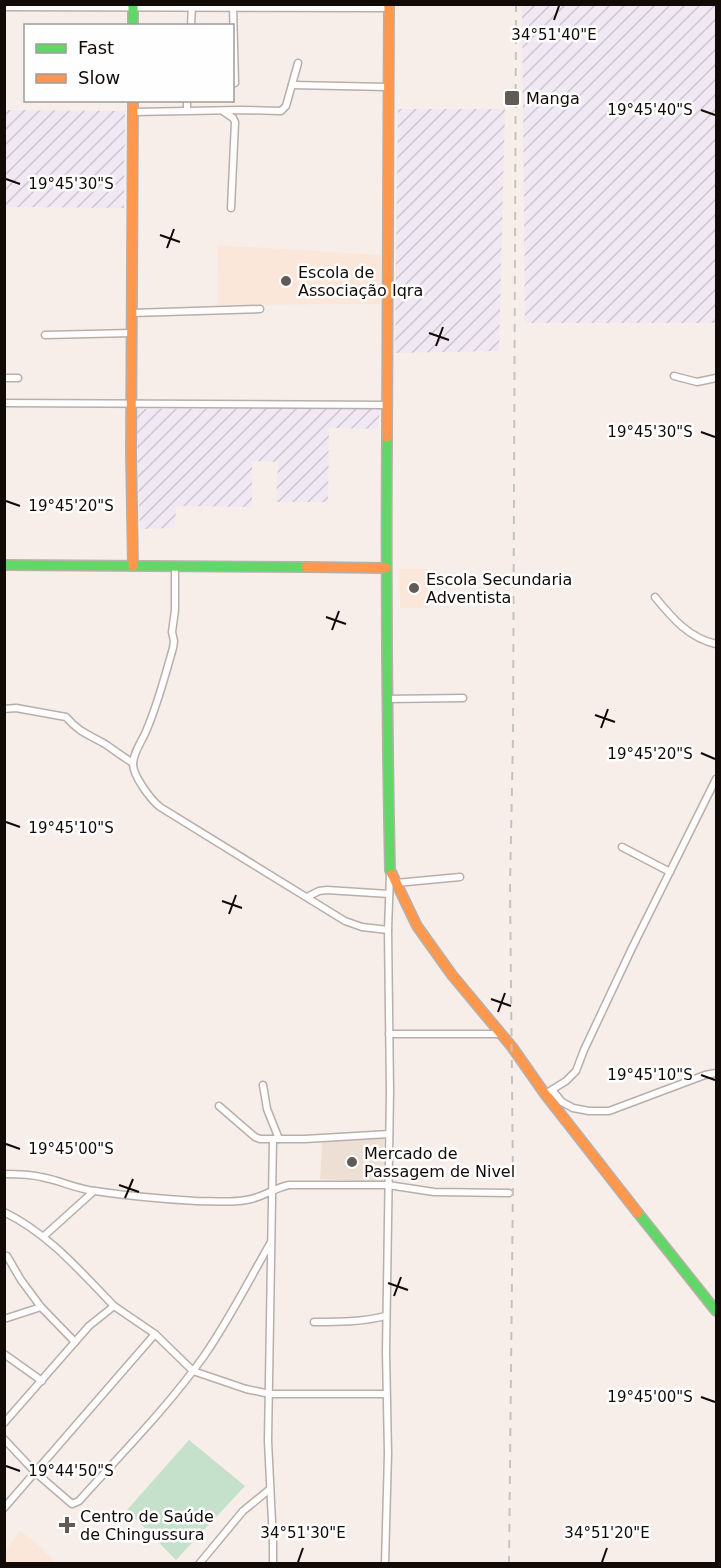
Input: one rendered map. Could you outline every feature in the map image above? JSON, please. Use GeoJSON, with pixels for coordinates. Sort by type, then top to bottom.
{"type":"FeatureCollection","features":[{"type":"Feature","properties":{"kind":"main road"},"geometry":{"type":"LineString","coordinates":[[133,24],[134,6]]}},
{"type":"Feature","properties":{"kind":"main road"},"geometry":{"type":"LineString","coordinates":[[389,6],[386,568],[390,870],[417,926],[430,946],[499,1034],[549,1092],[687,1276],[717,1311]]}},
{"type":"Feature","properties":{"kind":"main road"},"geometry":{"type":"LineString","coordinates":[[133,102],[133,566]]}},
{"type":"Feature","properties":{"kind":"main road"},"geometry":{"type":"LineString","coordinates":[[4,565],[386,568]]}},
{"type":"Feature","properties":{"kind":"street"},"geometry":{"type":"LineString","coordinates":[[191,24],[192,6]]}},
{"type":"Feature","properties":{"kind":"street"},"geometry":{"type":"LineString","coordinates":[[4,7],[389,6]]}},
{"type":"Feature","properties":{"kind":"street"},"geometry":{"type":"LineString","coordinates":[[233,8],[233,24]]}},
{"type":"Feature","properties":{"kind":"street"},"geometry":{"type":"LineString","coordinates":[[234,46],[235,83]]}},
{"type":"Feature","properties":{"kind":"street"},"geometry":{"type":"LineString","coordinates":[[133,112],[281,111],[286,106],[298,63]]}},
{"type":"Feature","properties":{"kind":"street"},"geometry":{"type":"LineString","coordinates":[[292,85],[388,87]]}},
{"type":"Feature","properties":{"kind":"street"},"geometry":{"type":"LineString","coordinates":[[187,102],[187,110]]}},
{"type":"Feature","properties":{"kind":"street"},"geometry":{"type":"LineString","coordinates":[[223,111],[235,122],[231,208]]}},
{"type":"Feature","properties":{"kind":"street"},"geometry":{"type":"LineString","coordinates":[[132,312],[260,309]]}},
{"type":"Feature","properties":{"kind":"street"},"geometry":{"type":"LineString","coordinates":[[45,335],[132,333]]}},
{"type":"Feature","properties":{"kind":"street"},"geometry":{"type":"LineString","coordinates":[[674,376],[698,382],[717,378]]}},
{"type":"Feature","properties":{"kind":"street"},"geometry":{"type":"LineString","coordinates":[[4,378],[18,378]]}},
{"type":"Feature","properties":{"kind":"street"},"geometry":{"type":"LineString","coordinates":[[4,403],[388,405]]}},
{"type":"Feature","properties":{"kind":"street"},"geometry":{"type":"LineString","coordinates":[[133,763],[136,751],[153,715],[173,648],[175,566]]}},
{"type":"Feature","properties":{"kind":"street"},"geometry":{"type":"LineString","coordinates":[[655,597],[672,619],[685,630],[702,640],[717,644]]}},
{"type":"Feature","properties":{"kind":"street"},"geometry":{"type":"LineString","coordinates":[[387,699],[463,698]]}},
{"type":"Feature","properties":{"kind":"street"},"geometry":{"type":"LineString","coordinates":[[4,709],[16,708],[66,717],[75,728],[133,763],[141,783],[153,802],[160,807],[345,921],[362,927],[388,930]]}},
{"type":"Feature","properties":{"kind":"street"},"geometry":{"type":"LineString","coordinates":[[717,779],[627,958],[576,1071],[549,1092],[573,1108],[601,1112],[705,1075],[717,1073]]}},
{"type":"Feature","properties":{"kind":"street"},"geometry":{"type":"LineString","coordinates":[[622,847],[670,872]]}},
{"type":"Feature","properties":{"kind":"street"},"geometry":{"type":"LineString","coordinates":[[385,1563],[388,1454],[386,1316],[390,870]]}},
{"type":"Feature","properties":{"kind":"street"},"geometry":{"type":"LineString","coordinates":[[396,883],[460,877]]}},
{"type":"Feature","properties":{"kind":"street"},"geometry":{"type":"LineString","coordinates":[[307,897],[327,890],[388,894]]}},
{"type":"Feature","properties":{"kind":"street"},"geometry":{"type":"LineString","coordinates":[[389,1034],[499,1034]]}},
{"type":"Feature","properties":{"kind":"street"},"geometry":{"type":"LineString","coordinates":[[263,1085],[276,1139],[272,1190],[268,1441],[273,1563]]}},
{"type":"Feature","properties":{"kind":"street"},"geometry":{"type":"LineString","coordinates":[[219,1106],[260,1139],[389,1134]]}},
{"type":"Feature","properties":{"kind":"street"},"geometry":{"type":"LineString","coordinates":[[4,1174],[26,1174],[94,1191],[148,1198],[234,1202],[258,1197],[289,1185],[388,1185],[434,1192],[509,1193]]}},
{"type":"Feature","properties":{"kind":"street"},"geometry":{"type":"LineString","coordinates":[[44,1236],[94,1191]]}},
{"type":"Feature","properties":{"kind":"street"},"geometry":{"type":"LineString","coordinates":[[4,1212],[44,1236],[114,1306],[155,1334],[193,1371],[235,1386],[270,1394],[386,1394]]}},
{"type":"Feature","properties":{"kind":"street"},"geometry":{"type":"LineString","coordinates":[[5,1441],[35,1472],[72,1504],[79,1502],[193,1371],[225,1324],[272,1242]]}},
{"type":"Feature","properties":{"kind":"street"},"geometry":{"type":"LineString","coordinates":[[7,1256],[41,1307],[75,1342]]}},
{"type":"Feature","properties":{"kind":"street"},"geometry":{"type":"LineString","coordinates":[[4,1423],[89,1326],[114,1306]]}},
{"type":"Feature","properties":{"kind":"street"},"geometry":{"type":"LineString","coordinates":[[4,1319],[41,1307]]}},
{"type":"Feature","properties":{"kind":"street"},"geometry":{"type":"LineString","coordinates":[[314,1322],[348,1322],[386,1316]]}},
{"type":"Feature","properties":{"kind":"street"},"geometry":{"type":"LineString","coordinates":[[4,1508],[155,1334]]}},
{"type":"Feature","properties":{"kind":"street"},"geometry":{"type":"LineString","coordinates":[[4,1354],[42,1381]]}},
{"type":"Feature","properties":{"kind":"street"},"geometry":{"type":"LineString","coordinates":[[199,1563],[243,1511],[270,1489]]}},
{"type":"Feature","properties":{"kind":"shaded area"},"geometry":{"type":"Polygon","coordinates":[[[522,5],[716,5],[716,323],[525,323],[522,5]]]}},
{"type":"Feature","properties":{"kind":"shaded area"},"geometry":{"type":"Polygon","coordinates":[[[398,109],[505,109],[499,351],[395,353],[398,109]]]}},
{"type":"Feature","properties":{"kind":"shaded area"},"geometry":{"type":"Polygon","coordinates":[[[5,110],[125,111],[124,208],[5,207],[5,110]]]}},
{"type":"Feature","properties":{"kind":"shaded area"},"geometry":{"type":"Polygon","coordinates":[[[217,245],[381,255],[380,304],[218,305],[217,245]]]}},
{"type":"Feature","properties":{"kind":"shaded area"},"geometry":{"type":"Polygon","coordinates":[[[136,409],[380,409],[378,429],[329,428],[328,502],[276,502],[278,462],[252,461],[252,507],[176,506],[175,528],[140,529],[136,409]]]}},
{"type":"Feature","properties":{"kind":"shaded area","name":"Escola Secundaria Adventista"},"geometry":{"type":"Polygon","coordinates":[[[399,569],[428,569],[428,608],[400,608],[399,569]]]}},
{"type":"Feature","properties":{"kind":"shaded area","name":"Mercado de Passagem de Nivel"},"geometry":{"type":"Polygon","coordinates":[[[384,1138],[385,1182],[320,1179],[322,1141],[384,1138]]]}},
{"type":"Feature","properties":{"kind":"shaded area"},"geometry":{"type":"Polygon","coordinates":[[[20,1531],[56,1563],[5,1563],[5,1551],[20,1531]]]}},
{"type":"Feature","properties":{"kind":"green space"},"geometry":{"type":"Polygon","coordinates":[[[189,1440],[245,1486],[176,1560],[127,1510],[189,1440]]]}},
{"type":"Feature","properties":{"kind":"railway"},"geometry":{"type":"LineString","coordinates":[[509,1564],[513,1180],[510,886],[513,737],[516,4]]}},
{"type":"Feature","properties":{"kind":"traffic: fast"},"geometry":{"type":"LineString","coordinates":[[133,4],[133,24]]}},
{"type":"Feature","properties":{"kind":"traffic: fast"},"geometry":{"type":"LineString","coordinates":[[387,437],[387,708],[390,870],[392,874]]}},
{"type":"Feature","properties":{"kind":"traffic: fast"},"geometry":{"type":"LineString","coordinates":[[4,565],[306,567]]}},
{"type":"Feature","properties":{"kind":"traffic: fast"},"geometry":{"type":"LineString","coordinates":[[638,1213],[716,1311]]}},
{"type":"Feature","properties":{"kind":"traffic: slow"},"geometry":{"type":"LineString","coordinates":[[387,437],[389,4]]}},
{"type":"Feature","properties":{"kind":"traffic: slow"},"geometry":{"type":"LineString","coordinates":[[133,102],[131,452],[133,566]]}},
{"type":"Feature","properties":{"kind":"traffic: slow"},"geometry":{"type":"LineString","coordinates":[[306,567],[386,568]]}},
{"type":"Feature","properties":{"kind":"traffic: slow"},"geometry":{"type":"LineString","coordinates":[[392,874],[417,926],[452,975],[512,1047],[545,1094],[638,1213]]}},
{"type":"Feature","properties":{"kind":"place","name":"Manga"},"geometry":{"type":"Point","coordinates":[512,98]}},
{"type":"Feature","properties":{"kind":"place","name":"Escola de Associação Iqra"},"geometry":{"type":"Point","coordinates":[286,281]}},
{"type":"Feature","properties":{"kind":"place","name":"Escola Secundaria Adventista"},"geometry":{"type":"Point","coordinates":[414,588]}},
{"type":"Feature","properties":{"kind":"place","name":"Mercado de Passagem de Nivel"},"geometry":{"type":"Point","coordinates":[352,1162]}},
{"type":"Feature","properties":{"kind":"place","name":"Centro de Saúde de Chingussura"},"geometry":{"type":"Point","coordinates":[67,1525]}}]}
